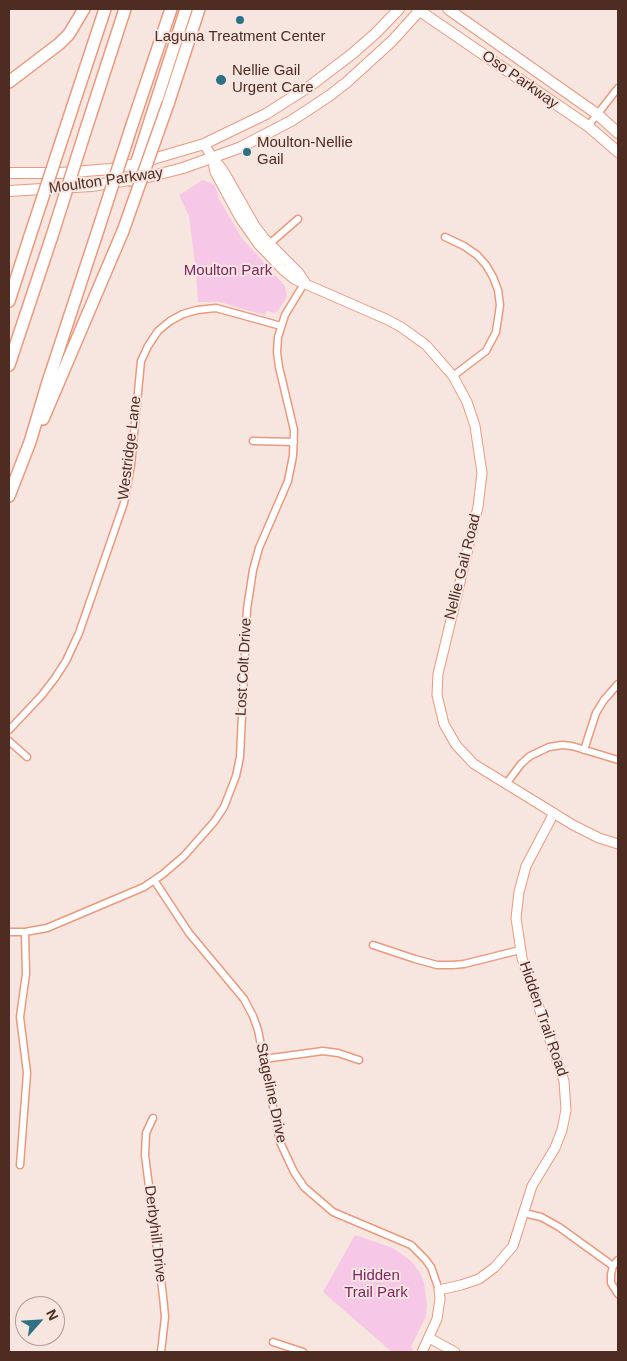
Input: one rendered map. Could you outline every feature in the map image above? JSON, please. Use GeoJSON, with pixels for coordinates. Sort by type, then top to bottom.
{"type":"FeatureCollection","features":[{"type":"Feature","properties":{"kind":"highway"},"geometry":{"type":"LineString","coordinates":[[9,82],[59,44],[69,34],[84,9]]}},
{"type":"Feature","properties":{"kind":"highway"},"geometry":{"type":"LineString","coordinates":[[9,301],[105,9]]}},
{"type":"Feature","properties":{"kind":"highway"},"geometry":{"type":"LineString","coordinates":[[9,365],[125,9]]}},
{"type":"Feature","properties":{"kind":"highway"},"geometry":{"type":"LineString","coordinates":[[9,496],[30,442],[171,9]]}},
{"type":"Feature","properties":{"kind":"highway"},"geometry":{"type":"LineString","coordinates":[[131,180],[186,9]]}},
{"type":"Feature","properties":{"kind":"highway"},"geometry":{"type":"LineString","coordinates":[[30,442],[46,414],[123,231],[199,9]]}},
{"type":"Feature","properties":{"kind":"main road","name":"Moulton Parkway"},"geometry":{"type":"LineString","coordinates":[[9,173],[87,172],[136,164],[204,144],[266,114],[310,86],[358,49],[399,9]]}},
{"type":"Feature","properties":{"kind":"main road","name":"Moulton Parkway"},"geometry":{"type":"LineString","coordinates":[[9,191],[90,186],[131,180],[169,172],[239,148],[291,121],[329,96],[392,41],[419,9]]}},
{"type":"Feature","properties":{"kind":"main road","name":"Oso Parkway"},"geometry":{"type":"LineString","coordinates":[[419,9],[588,126],[618,152]]}},
{"type":"Feature","properties":{"kind":"main road","name":"Oso Parkway"},"geometry":{"type":"LineString","coordinates":[[448,9],[597,114],[618,133]]}},
{"type":"Feature","properties":{"kind":"street"},"geometry":{"type":"LineString","coordinates":[[588,126],[618,88]]}},
{"type":"Feature","properties":{"kind":"street","name":"Nellie Gail Road"},"geometry":{"type":"LineString","coordinates":[[204,144],[223,170],[266,247],[299,273],[305,282],[330,296],[401,327],[426,345],[453,376],[467,402],[475,426],[480,448],[482,474],[478,507],[440,660],[437,695],[444,724],[456,745],[474,764],[554,814],[599,838],[618,844]]}},
{"type":"Feature","properties":{"kind":"street"},"geometry":{"type":"LineString","coordinates":[[266,247],[298,219]]}},
{"type":"Feature","properties":{"kind":"street"},"geometry":{"type":"LineString","coordinates":[[445,237],[464,246],[477,255],[486,265],[496,284],[500,304],[496,332],[486,351],[453,376]]}},
{"type":"Feature","properties":{"kind":"street","name":"Lost Colt Drive"},"geometry":{"type":"LineString","coordinates":[[9,932],[25,932],[47,928],[144,887],[184,856],[214,822],[224,807],[236,776],[240,757],[249,589],[260,548],[288,481],[293,456],[294,442],[291,416],[277,352],[278,337],[292,301],[305,282]]}},
{"type":"Feature","properties":{"kind":"street","name":"Westridge Lane"},"geometry":{"type":"LineString","coordinates":[[9,730],[42,695],[55,678],[66,661],[79,633],[124,503],[131,465],[141,361],[158,331],[170,321],[183,314],[216,308],[281,326]]}},
{"type":"Feature","properties":{"kind":"street"},"geometry":{"type":"LineString","coordinates":[[253,441],[294,442]]}},
{"type":"Feature","properties":{"kind":"street"},"geometry":{"type":"LineString","coordinates":[[584,750],[596,713],[618,684]]}},
{"type":"Feature","properties":{"kind":"street"},"geometry":{"type":"LineString","coordinates":[[9,741],[27,757]]}},
{"type":"Feature","properties":{"kind":"street"},"geometry":{"type":"LineString","coordinates":[[506,784],[521,764],[530,756],[550,747],[562,745],[618,760]]}},
{"type":"Feature","properties":{"kind":"street","name":"Hidden Trail Road"},"geometry":{"type":"LineString","coordinates":[[439,1290],[479,1279],[495,1267],[513,1246],[532,1186],[559,1140],[564,1122],[566,1100],[561,1069],[520,950],[516,918],[522,878],[534,850],[554,814]]}},
{"type":"Feature","properties":{"kind":"street","name":"Stageline Drive"},"geometry":{"type":"LineString","coordinates":[[154,880],[189,933],[244,1000],[253,1016],[258,1030],[280,1142],[294,1172],[304,1187],[333,1212],[411,1245],[431,1267],[439,1290]]}},
{"type":"Feature","properties":{"kind":"street"},"geometry":{"type":"LineString","coordinates":[[20,1165],[27,1073],[20,1017],[26,974],[25,932]]}},
{"type":"Feature","properties":{"kind":"street"},"geometry":{"type":"LineString","coordinates":[[373,945],[438,965],[464,964],[520,950]]}},
{"type":"Feature","properties":{"kind":"street"},"geometry":{"type":"LineString","coordinates":[[264,1059],[323,1051],[359,1060]]}},
{"type":"Feature","properties":{"kind":"street","name":"Derbyhill Drive"},"geometry":{"type":"LineString","coordinates":[[153,1118],[146,1133],[145,1155],[165,1317],[161,1352]]}},
{"type":"Feature","properties":{"kind":"street"},"geometry":{"type":"LineString","coordinates":[[524,1213],[540,1217],[559,1227],[613,1266]]}},
{"type":"Feature","properties":{"kind":"street"},"geometry":{"type":"LineString","coordinates":[[618,1260],[613,1266],[611,1274],[612,1283],[618,1294]]}},
{"type":"Feature","properties":{"kind":"street"},"geometry":{"type":"LineString","coordinates":[[422,1352],[437,1319],[440,1299],[439,1290]]}},
{"type":"Feature","properties":{"kind":"street"},"geometry":{"type":"LineString","coordinates":[[429,1338],[455,1352]]}},
{"type":"Feature","properties":{"kind":"street"},"geometry":{"type":"LineString","coordinates":[[273,1342],[302,1352]]}},
{"type":"Feature","properties":{"kind":"green space","name":"Moulton Park"},"geometry":{"type":"Polygon","coordinates":[[[203,180],[215,185],[219,199],[241,237],[285,286],[287,297],[278,311],[274,313],[268,311],[264,315],[220,302],[198,302],[189,216],[179,195],[203,180]]]}},
{"type":"Feature","properties":{"kind":"green space","name":"Hidden Trail Park"},"geometry":{"type":"Polygon","coordinates":[[[355,1235],[393,1248],[411,1261],[419,1271],[424,1283],[427,1304],[426,1316],[411,1347],[413,1349],[411,1352],[392,1352],[323,1292],[355,1235]]]}},
{"type":"Feature","properties":{"kind":"place","name":"Laguna Treatment Center"},"geometry":{"type":"Point","coordinates":[240,20]}},
{"type":"Feature","properties":{"kind":"place","name":"Nellie Gail Urgent Care"},"geometry":{"type":"Point","coordinates":[221,80]}},
{"type":"Feature","properties":{"kind":"place","name":"Moulton-Nellie Gail"},"geometry":{"type":"Point","coordinates":[247,152]}}]}
